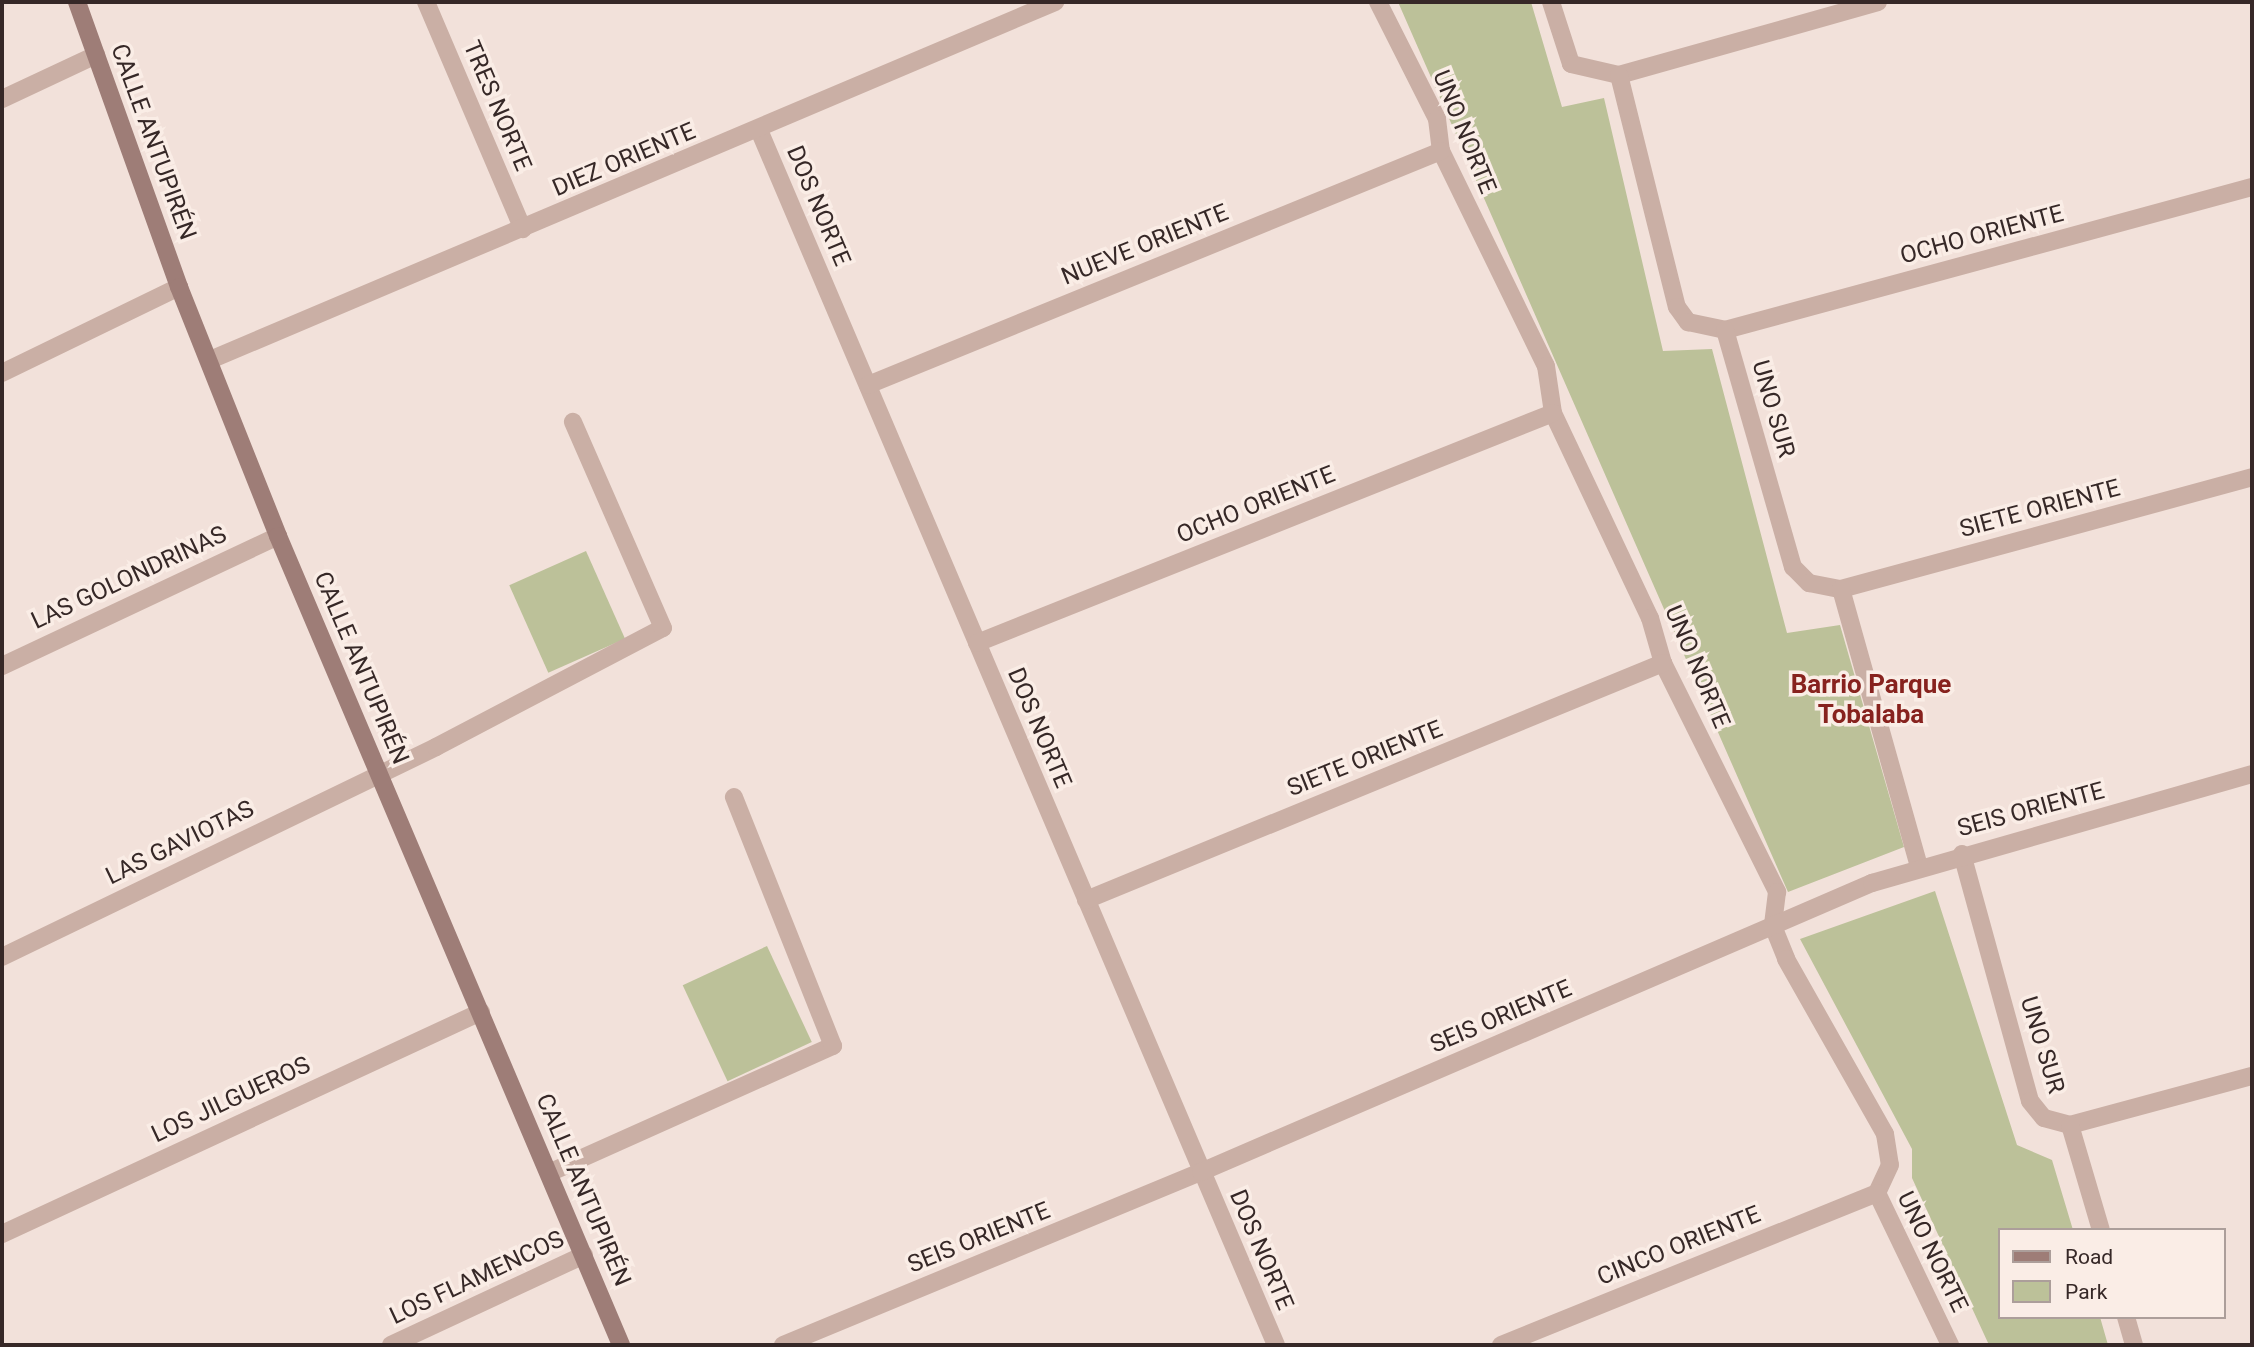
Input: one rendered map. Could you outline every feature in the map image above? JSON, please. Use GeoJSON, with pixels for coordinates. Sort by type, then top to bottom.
{"type":"FeatureCollection","features":[{"type":"Feature","properties":{"kind":"street","name":"CALLE ANTUPIRÉN"},"geometry":{"type":"LineString","coordinates":[[77,2],[179,287],[278,536],[551,1172],[621,1345]]}},
{"type":"Feature","properties":{"kind":"street","name":"TRES NORTE"},"geometry":{"type":"LineString","coordinates":[[426,2],[523,229]]}},
{"type":"Feature","properties":{"kind":"street","name":"DIEZ ORIENTE"},"geometry":{"type":"LineString","coordinates":[[210,360],[759,130],[1055,2]]}},
{"type":"Feature","properties":{"kind":"street","name":"UNO NORTE"},"geometry":{"type":"LineString","coordinates":[[1378,2],[1437,119],[1441,151],[1546,366],[1553,413],[1650,618],[1663,663],[1777,892],[1773,926],[1811,1005],[1885,1134],[1890,1165],[1877,1192],[1950,1345]]}},
{"type":"Feature","properties":{"kind":"street"},"geometry":{"type":"LineString","coordinates":[[1551,2],[1571,64],[1619,75],[1878,2]]}},
{"type":"Feature","properties":{"kind":"street"},"geometry":{"type":"LineString","coordinates":[[2,99],[96,55]]}},
{"type":"Feature","properties":{"kind":"street"},"geometry":{"type":"LineString","coordinates":[[1619,75],[1677,307],[1688,322],[1725,331]]}},
{"type":"Feature","properties":{"kind":"street","name":"DOS NORTE"},"geometry":{"type":"LineString","coordinates":[[759,130],[1276,1345]]}},
{"type":"Feature","properties":{"kind":"street","name":"NUEVE ORIENTE"},"geometry":{"type":"LineString","coordinates":[[868,385],[1441,151]]}},
{"type":"Feature","properties":{"kind":"street","name":"OCHO ORIENTE"},"geometry":{"type":"LineString","coordinates":[[1725,331],[2252,187]]}},
{"type":"Feature","properties":{"kind":"street"},"geometry":{"type":"LineString","coordinates":[[2,373],[179,287]]}},
{"type":"Feature","properties":{"kind":"street","name":"UNO SUR"},"geometry":{"type":"LineString","coordinates":[[1725,331],[1796,573],[1809,583],[1841,589]]}},
{"type":"Feature","properties":{"kind":"street","name":"OCHO ORIENTE"},"geometry":{"type":"LineString","coordinates":[[977,643],[1553,413]]}},
{"type":"Feature","properties":{"kind":"street","name":"LAS GAVIOTAS"},"geometry":{"type":"LineString","coordinates":[[2,957],[379,774],[663,628],[573,422]]}},
{"type":"Feature","properties":{"kind":"street","name":"SIETE ORIENTE"},"geometry":{"type":"LineString","coordinates":[[1841,589],[2252,477]]}},
{"type":"Feature","properties":{"kind":"street","name":"LAS GOLONDRINAS"},"geometry":{"type":"LineString","coordinates":[[2,666],[278,536]]}},
{"type":"Feature","properties":{"kind":"street"},"geometry":{"type":"LineString","coordinates":[[1841,589],[1919,866]]}},
{"type":"Feature","properties":{"kind":"street","name":"SIETE ORIENTE"},"geometry":{"type":"LineString","coordinates":[[1086,901],[1663,663]]}},
{"type":"Feature","properties":{"kind":"street","name":"SEIS ORIENTE"},"geometry":{"type":"LineString","coordinates":[[783,1345],[1201,1172],[1919,866],[2252,774]]}},
{"type":"Feature","properties":{"kind":"street"},"geometry":{"type":"LineString","coordinates":[[551,1172],[833,1046],[734,797]]}},
{"type":"Feature","properties":{"kind":"street","name":"UNO SUR"},"geometry":{"type":"LineString","coordinates":[[1962,854],[2030,1101],[2044,1118],[2070,1125],[2100,1228]]}},
{"type":"Feature","properties":{"kind":"street","name":"LOS JILGUEROS"},"geometry":{"type":"LineString","coordinates":[[2,1234],[481,1012]]}},
{"type":"Feature","properties":{"kind":"street"},"geometry":{"type":"LineString","coordinates":[[2070,1125],[2252,1076]]}},
{"type":"Feature","properties":{"kind":"street","name":"CINCO ORIENTE"},"geometry":{"type":"LineString","coordinates":[[1501,1345],[1877,1192]]}},
{"type":"Feature","properties":{"kind":"street","name":"LOS FLAMENCOS"},"geometry":{"type":"LineString","coordinates":[[391,1345],[584,1255]]}},
{"type":"Feature","properties":{"kind":"street"},"geometry":{"type":"LineString","coordinates":[[2127,1319],[2134,1345]]}},
{"type":"Feature","properties":{"kind":"green space"},"geometry":{"type":"Polygon","coordinates":[[[1398,2],[1531,2],[1562,107],[1604,98],[1663,351],[1712,349],[1787,633],[1840,625],[1904,847],[1788,892],[1398,2]]]}},
{"type":"Feature","properties":{"kind":"green space"},"geometry":{"type":"Polygon","coordinates":[[[586,551],[625,639],[548,673],[509,585],[586,551]]]}},
{"type":"Feature","properties":{"kind":"green space"},"geometry":{"type":"Polygon","coordinates":[[[1935,891],[2017,1145],[2052,1160],[2072,1228],[1998,1228],[1998,1319],[2101,1319],[2108,1345],[1989,1345],[1912,1178],[1912,1149],[1800,939],[1935,891]]]}},
{"type":"Feature","properties":{"kind":"green space"},"geometry":{"type":"Polygon","coordinates":[[[767,946],[812,1042],[728,1081],[683,985],[767,946]]]}},
{"type":"Feature","properties":{"kind":"district","name":"Barrio Parque Tobalaba"},"geometry":{"type":"Point","coordinates":[1871,700]}}]}
